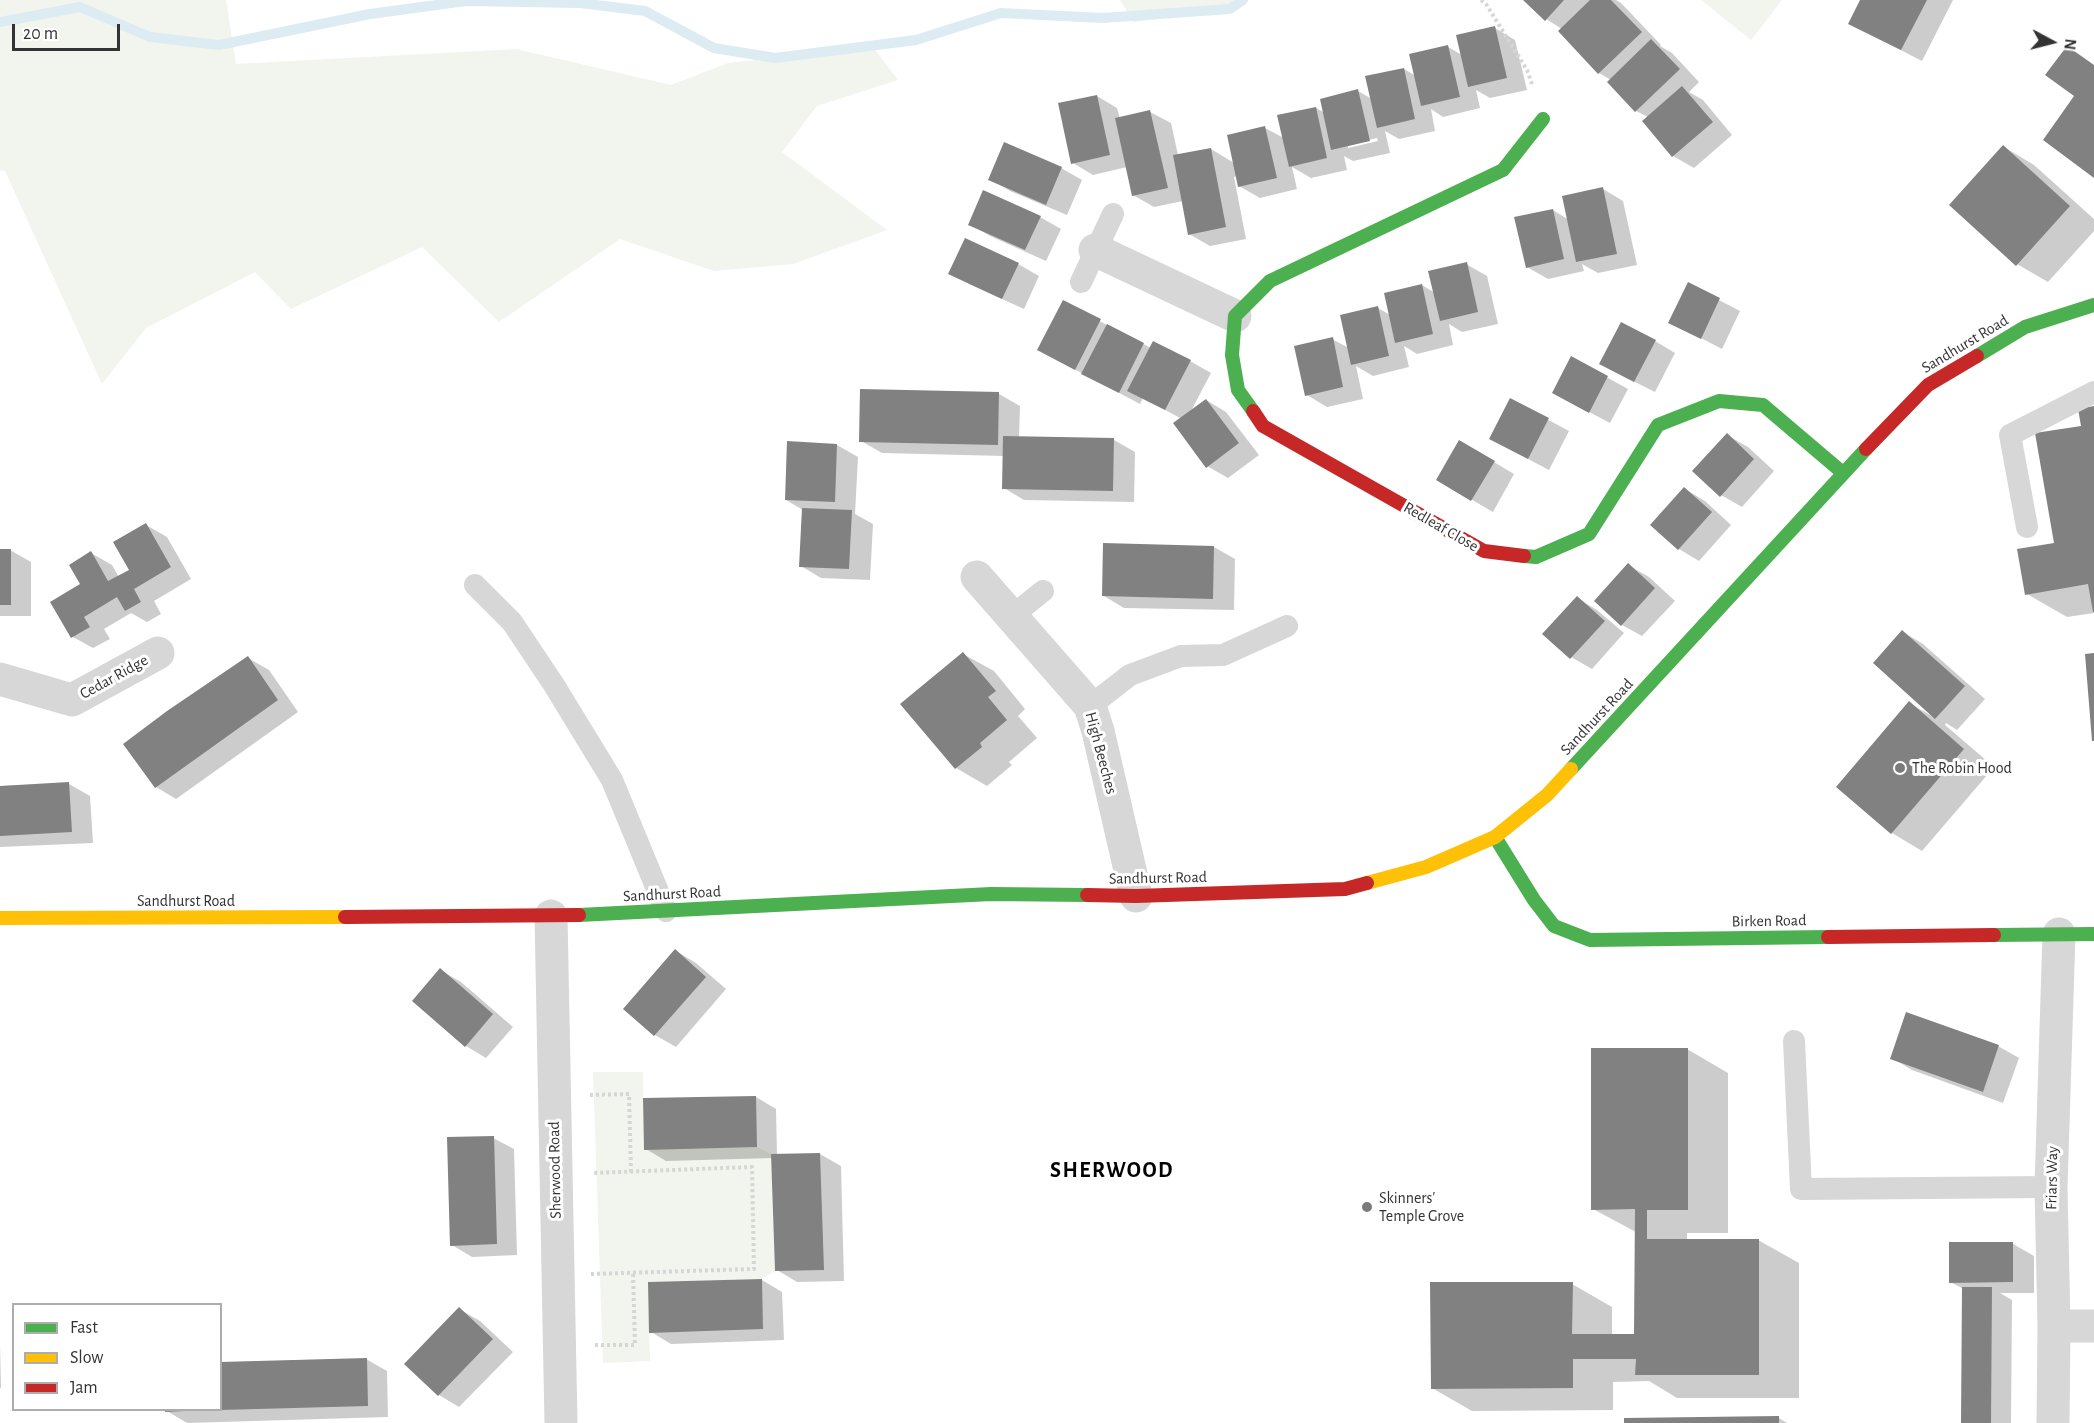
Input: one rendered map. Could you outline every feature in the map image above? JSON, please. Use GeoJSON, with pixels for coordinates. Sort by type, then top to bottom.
{"type":"FeatureCollection","features":[{"type":"Feature","properties":{"kind":"street"},"geometry":{"type":"LineString","coordinates":[[1095,250],[1235,316],[1270,281],[1503,170],[1543,119]]}},
{"type":"Feature","properties":{"kind":"street","name":"Sandhurst Road"},"geometry":{"type":"LineString","coordinates":[[0,918],[551,916],[991,894],[1136,896],[1345,889],[1426,867],[1495,837],[1547,795],[1843,473],[1928,385],[2025,327],[2094,305]]}},
{"type":"Feature","properties":{"kind":"street","name":"Redleaf Close"},"geometry":{"type":"LineString","coordinates":[[1235,316],[1232,355],[1238,390],[1263,426],[1484,551],[1536,557],[1589,534],[1658,425],[1719,401],[1762,405],[1843,473]]}},
{"type":"Feature","properties":{"kind":"street","name":"High Beeches"},"geometry":{"type":"LineString","coordinates":[[977,577],[1090,706],[1098,731],[1136,896]]}},
{"type":"Feature","properties":{"kind":"street","name":"Cedar Ridge"},"geometry":{"type":"LineString","coordinates":[[0,679],[72,700],[158,653]]}},
{"type":"Feature","properties":{"kind":"street","name":"Birken Road"},"geometry":{"type":"LineString","coordinates":[[1495,837],[1534,900],[1554,926],[1590,940],[2094,934]]}},
{"type":"Feature","properties":{"kind":"street","name":"Sherwood Road"},"geometry":{"type":"LineString","coordinates":[[551,916],[561,1423]]}},
{"type":"Feature","properties":{"kind":"street","name":"Friars Way"},"geometry":{"type":"LineString","coordinates":[[2053,1423],[2054,1326],[2051,1188],[2059,934]]}},
{"type":"Feature","properties":{"kind":"street"},"geometry":{"type":"LineString","coordinates":[[2054,1326],[2094,1326]]}},
{"type":"Feature","properties":{"kind":"lane"},"geometry":{"type":"LineString","coordinates":[[1081,282],[1113,214]]}},
{"type":"Feature","properties":{"kind":"lane"},"geometry":{"type":"LineString","coordinates":[[2027,527],[2010,435],[2094,392]]}},
{"type":"Feature","properties":{"kind":"lane"},"geometry":{"type":"LineString","coordinates":[[476,585],[512,622],[612,780],[666,911]]}},
{"type":"Feature","properties":{"kind":"lane"},"geometry":{"type":"LineString","coordinates":[[1012,616],[1043,591]]}},
{"type":"Feature","properties":{"kind":"lane"},"geometry":{"type":"LineString","coordinates":[[1090,706],[1130,675],[1181,656],[1223,655],[1287,626]]}},
{"type":"Feature","properties":{"kind":"lane"},"geometry":{"type":"LineString","coordinates":[[1794,1041],[1802,1189],[2051,1188]]}},
{"type":"Feature","properties":{"kind":"path"},"geometry":{"type":"LineString","coordinates":[[1481,0],[1486,4],[1527,70],[1543,119]]}},
{"type":"Feature","properties":{"kind":"path"},"geometry":{"type":"LineString","coordinates":[[554,1096],[629,1094],[631,1172]]}},
{"type":"Feature","properties":{"kind":"path"},"geometry":{"type":"LineString","coordinates":[[555,1174],[752,1167],[754,1269],[557,1275]]}},
{"type":"Feature","properties":{"kind":"path"},"geometry":{"type":"LineString","coordinates":[[558,1346],[635,1345],[633,1272]]}},
{"type":"Feature","properties":{"kind":"shaded area"},"geometry":{"type":"Polygon","coordinates":[[[0,0],[226,0],[236,64],[516,49],[671,85],[728,63],[873,47],[898,80],[817,106],[782,152],[887,230],[793,264],[714,271],[620,239],[499,322],[422,247],[291,309],[255,272],[146,328],[102,384],[5,171],[0,170],[0,0]]]}},
{"type":"Feature","properties":{"kind":"shaded area"},"geometry":{"type":"Polygon","coordinates":[[[1120,0],[1249,0],[1230,9],[1134,22],[1120,0]]]}},
{"type":"Feature","properties":{"kind":"shaded area"},"geometry":{"type":"Polygon","coordinates":[[[1701,0],[1782,0],[1751,40],[1701,0]]]}},
{"type":"Feature","properties":{"kind":"shaded area"},"geometry":{"type":"Polygon","coordinates":[[[593,1072],[643,1072],[644,1149],[757,1147],[771,1154],[775,1271],[762,1279],[648,1282],[650,1361],[603,1363],[593,1072]]]}},
{"type":"Feature","properties":{"kind":"building"},"geometry":{"type":"Polygon","coordinates":[[[1523,0],[1564,0],[1545,21],[1523,0]]]}},
{"type":"Feature","properties":{"kind":"building"},"geometry":{"type":"Polygon","coordinates":[[[1590,0],[1611,0],[1642,32],[1598,74],[1558,31],[1590,0]]]}},
{"type":"Feature","properties":{"kind":"building"},"geometry":{"type":"Polygon","coordinates":[[[1860,0],[1927,0],[1901,50],[1848,24],[1860,0]]]}},
{"type":"Feature","properties":{"kind":"building"},"geometry":{"type":"Polygon","coordinates":[[[1495,26],[1507,78],[1468,87],[1456,35],[1495,26]]]}},
{"type":"Feature","properties":{"kind":"building"},"geometry":{"type":"Polygon","coordinates":[[[1651,39],[1680,69],[1635,112],[1607,82],[1651,39]]]}},
{"type":"Feature","properties":{"kind":"building"},"geometry":{"type":"Polygon","coordinates":[[[1448,45],[1460,97],[1421,106],[1409,54],[1448,45]]]}},
{"type":"Feature","properties":{"kind":"building"},"geometry":{"type":"Polygon","coordinates":[[[2067,46],[2094,65],[2094,178],[2043,140],[2074,96],[2045,75],[2067,46]]]}},
{"type":"Feature","properties":{"kind":"building"},"geometry":{"type":"Polygon","coordinates":[[[1404,68],[1415,119],[1377,128],[1365,76],[1404,68]]]}},
{"type":"Feature","properties":{"kind":"building"},"geometry":{"type":"Polygon","coordinates":[[[1682,86],[1713,122],[1672,157],[1642,121],[1682,86]]]}},
{"type":"Feature","properties":{"kind":"building"},"geometry":{"type":"Polygon","coordinates":[[[1358,89],[1370,141],[1331,150],[1320,99],[1358,89]]]}},
{"type":"Feature","properties":{"kind":"building"},"geometry":{"type":"Polygon","coordinates":[[[1097,95],[1110,155],[1071,164],[1058,103],[1097,95]]]}},
{"type":"Feature","properties":{"kind":"building"},"geometry":{"type":"Polygon","coordinates":[[[1316,107],[1327,158],[1289,167],[1277,115],[1316,107]]]}},
{"type":"Feature","properties":{"kind":"building"},"geometry":{"type":"Polygon","coordinates":[[[1150,110],[1168,188],[1132,196],[1115,118],[1150,110]]]}},
{"type":"Feature","properties":{"kind":"building"},"geometry":{"type":"Polygon","coordinates":[[[1265,126],[1277,178],[1238,187],[1227,135],[1265,126]]]}},
{"type":"Feature","properties":{"kind":"building"},"geometry":{"type":"Polygon","coordinates":[[[1004,142],[1062,167],[1046,205],[988,180],[1004,142]]]}},
{"type":"Feature","properties":{"kind":"building"},"geometry":{"type":"Polygon","coordinates":[[[2003,145],[2070,206],[2016,266],[1949,205],[2003,145]]]}},
{"type":"Feature","properties":{"kind":"building"},"geometry":{"type":"Polygon","coordinates":[[[1211,148],[1226,227],[1188,235],[1173,155],[1211,148]]]}},
{"type":"Feature","properties":{"kind":"building"},"geometry":{"type":"Polygon","coordinates":[[[1603,187],[1617,254],[1576,262],[1562,196],[1603,187]]]}},
{"type":"Feature","properties":{"kind":"building"},"geometry":{"type":"Polygon","coordinates":[[[983,190],[1041,216],[1025,250],[968,225],[983,190]]]}},
{"type":"Feature","properties":{"kind":"building"},"geometry":{"type":"Polygon","coordinates":[[[1553,209],[1564,259],[1526,268],[1514,217],[1553,209]]]}},
{"type":"Feature","properties":{"kind":"building"},"geometry":{"type":"Polygon","coordinates":[[[965,238],[1019,263],[1002,299],[948,274],[965,238]]]}},
{"type":"Feature","properties":{"kind":"building"},"geometry":{"type":"Polygon","coordinates":[[[1467,262],[1478,312],[1440,321],[1428,271],[1467,262]]]}},
{"type":"Feature","properties":{"kind":"building"},"geometry":{"type":"Polygon","coordinates":[[[1688,282],[1720,298],[1701,339],[1668,323],[1688,282]]]}},
{"type":"Feature","properties":{"kind":"building"},"geometry":{"type":"Polygon","coordinates":[[[1422,284],[1433,334],[1395,343],[1384,293],[1422,284]]]}},
{"type":"Feature","properties":{"kind":"building"},"geometry":{"type":"Polygon","coordinates":[[[1063,300],[1101,319],[1075,370],[1037,350],[1063,300]]]}},
{"type":"Feature","properties":{"kind":"building"},"geometry":{"type":"Polygon","coordinates":[[[1378,306],[1389,356],[1351,365],[1340,315],[1378,306]]]}},
{"type":"Feature","properties":{"kind":"building"},"geometry":{"type":"Polygon","coordinates":[[[1621,322],[1656,340],[1634,382],[1599,364],[1621,322]]]}},
{"type":"Feature","properties":{"kind":"building"},"geometry":{"type":"Polygon","coordinates":[[[1107,324],[1144,343],[1119,393],[1081,374],[1107,324]]]}},
{"type":"Feature","properties":{"kind":"building"},"geometry":{"type":"Polygon","coordinates":[[[1333,337],[1343,387],[1305,396],[1294,346],[1333,337]]]}},
{"type":"Feature","properties":{"kind":"building"},"geometry":{"type":"Polygon","coordinates":[[[1153,341],[1191,360],[1165,410],[1127,391],[1153,341]]]}},
{"type":"Feature","properties":{"kind":"building"},"geometry":{"type":"Polygon","coordinates":[[[1571,356],[1608,376],[1589,413],[1552,393],[1571,356]]]}},
{"type":"Feature","properties":{"kind":"building"},"geometry":{"type":"Polygon","coordinates":[[[860,389],[999,392],[998,445],[859,442],[860,389]]]}},
{"type":"Feature","properties":{"kind":"building"},"geometry":{"type":"Polygon","coordinates":[[[1510,398],[1549,418],[1528,459],[1489,439],[1510,398]]]}},
{"type":"Feature","properties":{"kind":"building"},"geometry":{"type":"Polygon","coordinates":[[[1206,399],[1239,443],[1206,468],[1173,423],[1206,399]]]}},
{"type":"Feature","properties":{"kind":"building"},"geometry":{"type":"Polygon","coordinates":[[[2094,406],[2093,612],[2088,584],[2025,595],[2017,549],[2054,543],[2035,433],[2081,426],[2078,409],[2094,406]]]}},
{"type":"Feature","properties":{"kind":"building"},"geometry":{"type":"Polygon","coordinates":[[[1727,433],[1754,459],[1720,497],[1692,471],[1727,433]]]}},
{"type":"Feature","properties":{"kind":"building"},"geometry":{"type":"Polygon","coordinates":[[[1003,436],[1114,438],[1113,491],[1002,489],[1003,436]]]}},
{"type":"Feature","properties":{"kind":"building"},"geometry":{"type":"Polygon","coordinates":[[[1459,440],[1495,461],[1471,501],[1436,480],[1459,440]]]}},
{"type":"Feature","properties":{"kind":"building"},"geometry":{"type":"Polygon","coordinates":[[[787,441],[837,444],[835,502],[785,500],[787,441]]]}},
{"type":"Feature","properties":{"kind":"building"},"geometry":{"type":"Polygon","coordinates":[[[1684,487],[1712,512],[1678,550],[1650,525],[1684,487]]]}},
{"type":"Feature","properties":{"kind":"building"},"geometry":{"type":"Polygon","coordinates":[[[802,508],[852,510],[849,569],[799,567],[802,508]]]}},
{"type":"Feature","properties":{"kind":"building"},"geometry":{"type":"Polygon","coordinates":[[[146,523],[171,567],[134,589],[141,602],[125,611],[117,597],[84,617],[90,627],[71,638],[50,602],[80,584],[69,565],[91,551],[108,581],[129,570],[113,542],[146,523]]]}},
{"type":"Feature","properties":{"kind":"building"},"geometry":{"type":"Polygon","coordinates":[[[1103,543],[1214,546],[1213,599],[1102,596],[1103,543]]]}},
{"type":"Feature","properties":{"kind":"building"},"geometry":{"type":"Polygon","coordinates":[[[0,549],[11,549],[11,605],[0,605],[0,549]]]}},
{"type":"Feature","properties":{"kind":"building"},"geometry":{"type":"Polygon","coordinates":[[[1628,563],[1655,588],[1621,626],[1594,601],[1628,563]]]}},
{"type":"Feature","properties":{"kind":"building"},"geometry":{"type":"Polygon","coordinates":[[[1577,596],[1605,621],[1570,659],[1542,634],[1577,596]]]}},
{"type":"Feature","properties":{"kind":"building"},"geometry":{"type":"Polygon","coordinates":[[[1902,630],[1965,686],[1935,719],[1873,663],[1902,630]]]}},
{"type":"Feature","properties":{"kind":"building"},"geometry":{"type":"Polygon","coordinates":[[[963,652],[996,691],[988,697],[1007,720],[980,743],[982,747],[955,769],[900,704],[963,652]]]}},
{"type":"Feature","properties":{"kind":"building"},"geometry":{"type":"Polygon","coordinates":[[[2094,653],[2094,741],[2092,741],[2085,654],[2094,653]]]}},
{"type":"Feature","properties":{"kind":"building"},"geometry":{"type":"Polygon","coordinates":[[[248,656],[278,700],[155,788],[123,744],[248,656]]]}},
{"type":"Feature","properties":{"kind":"building","name":"The Robin Hood"},"geometry":{"type":"Polygon","coordinates":[[[1909,701],[1964,749],[1891,834],[1836,787],[1909,701]]]}},
{"type":"Feature","properties":{"kind":"building"},"geometry":{"type":"Polygon","coordinates":[[[69,782],[72,832],[0,836],[0,786],[69,782]]]}},
{"type":"Feature","properties":{"kind":"building"},"geometry":{"type":"Polygon","coordinates":[[[675,949],[706,977],[654,1036],[623,1009],[675,949]]]}},
{"type":"Feature","properties":{"kind":"building"},"geometry":{"type":"Polygon","coordinates":[[[440,968],[493,1014],[465,1047],[412,1001],[440,968]]]}},
{"type":"Feature","properties":{"kind":"building"},"geometry":{"type":"Polygon","coordinates":[[[1906,1012],[1999,1045],[1983,1092],[1890,1059],[1906,1012]]]}},
{"type":"Feature","properties":{"kind":"building"},"geometry":{"type":"Polygon","coordinates":[[[1591,1048],[1688,1048],[1688,1210],[1647,1210],[1647,1239],[1759,1239],[1759,1375],[1635,1375],[1636,1359],[1573,1359],[1573,1388],[1431,1389],[1430,1282],[1573,1282],[1572,1334],[1634,1334],[1635,1209],[1591,1210],[1591,1048]]]}},
{"type":"Feature","properties":{"kind":"building"},"geometry":{"type":"Polygon","coordinates":[[[756,1096],[757,1147],[644,1150],[643,1098],[756,1096]]]}},
{"type":"Feature","properties":{"kind":"building"},"geometry":{"type":"Polygon","coordinates":[[[494,1136],[497,1244],[450,1246],[447,1137],[494,1136]]]}},
{"type":"Feature","properties":{"kind":"building"},"geometry":{"type":"Polygon","coordinates":[[[820,1153],[824,1270],[775,1271],[771,1154],[820,1153]]]}},
{"type":"Feature","properties":{"kind":"building"},"geometry":{"type":"Polygon","coordinates":[[[1949,1242],[2013,1242],[2013,1282],[1949,1283],[1949,1242]]]}},
{"type":"Feature","properties":{"kind":"building"},"geometry":{"type":"Polygon","coordinates":[[[762,1279],[763,1329],[649,1333],[648,1282],[762,1279]]]}},
{"type":"Feature","properties":{"kind":"building"},"geometry":{"type":"Polygon","coordinates":[[[1962,1287],[1992,1287],[1991,1423],[1961,1423],[1962,1287]]]}},
{"type":"Feature","properties":{"kind":"building"},"geometry":{"type":"Polygon","coordinates":[[[459,1307],[493,1339],[438,1396],[404,1364],[459,1307]]]}},
{"type":"Feature","properties":{"kind":"building"},"geometry":{"type":"Polygon","coordinates":[[[367,1358],[368,1406],[222,1410],[222,1362],[367,1358]]]}},
{"type":"Feature","properties":{"kind":"building"},"geometry":{"type":"Polygon","coordinates":[[[1779,1416],[1779,1423],[1624,1423],[1624,1418],[1779,1416]]]}},
{"type":"Feature","properties":{"kind":"waterway"},"geometry":{"type":"LineString","coordinates":[[0,22],[80,7],[150,37],[219,45],[370,14],[466,1],[580,3],[645,11],[714,48],[775,58],[916,40],[1001,13],[1103,18],[1230,9],[1243,0]]}},
{"type":"Feature","properties":{"kind":"traffic: fast"},"geometry":{"type":"LineString","coordinates":[[1253,411],[1238,390],[1232,355],[1235,316],[1270,281],[1503,170],[1543,119]]}},
{"type":"Feature","properties":{"kind":"traffic: fast"},"geometry":{"type":"LineString","coordinates":[[1977,356],[2025,327],[2094,305]]}},
{"type":"Feature","properties":{"kind":"traffic: fast"},"geometry":{"type":"LineString","coordinates":[[1524,556],[1536,557],[1589,534],[1658,425],[1719,401],[1763,405],[1843,473]]}},
{"type":"Feature","properties":{"kind":"traffic: fast"},"geometry":{"type":"LineString","coordinates":[[1571,769],[1866,449]]}},
{"type":"Feature","properties":{"kind":"traffic: fast"},"geometry":{"type":"LineString","coordinates":[[1495,837],[1534,900],[1554,926],[1590,940],[1828,937]]}},
{"type":"Feature","properties":{"kind":"traffic: fast"},"geometry":{"type":"LineString","coordinates":[[579,915],[991,894],[1087,895]]}},
{"type":"Feature","properties":{"kind":"traffic: fast"},"geometry":{"type":"LineString","coordinates":[[1994,935],[2094,934]]}},
{"type":"Feature","properties":{"kind":"traffic: slow"},"geometry":{"type":"LineString","coordinates":[[1367,883],[1426,867],[1495,837],[1547,795],[1571,769]]}},
{"type":"Feature","properties":{"kind":"traffic: slow"},"geometry":{"type":"LineString","coordinates":[[0,918],[345,917]]}},
{"type":"Feature","properties":{"kind":"traffic: jam"},"geometry":{"type":"LineString","coordinates":[[1866,449],[1928,385],[1977,356]]}},
{"type":"Feature","properties":{"kind":"traffic: jam"},"geometry":{"type":"LineString","coordinates":[[1253,411],[1263,426],[1484,551],[1524,556]]}},
{"type":"Feature","properties":{"kind":"traffic: jam"},"geometry":{"type":"LineString","coordinates":[[1087,895],[1136,896],[1345,889],[1367,883]]}},
{"type":"Feature","properties":{"kind":"traffic: jam"},"geometry":{"type":"LineString","coordinates":[[345,917],[579,915]]}},
{"type":"Feature","properties":{"kind":"traffic: jam"},"geometry":{"type":"LineString","coordinates":[[1828,937],[1994,935]]}},
{"type":"Feature","properties":{"kind":"place","name":"The Robin Hood"},"geometry":{"type":"Point","coordinates":[1900,768]}},
{"type":"Feature","properties":{"kind":"place","name":"Skinners' Temple Grove"},"geometry":{"type":"Point","coordinates":[1367,1207]}},
{"type":"Feature","properties":{"kind":"district","name":"SHERWOOD"},"geometry":{"type":"Point","coordinates":[1112,1170]}}]}
